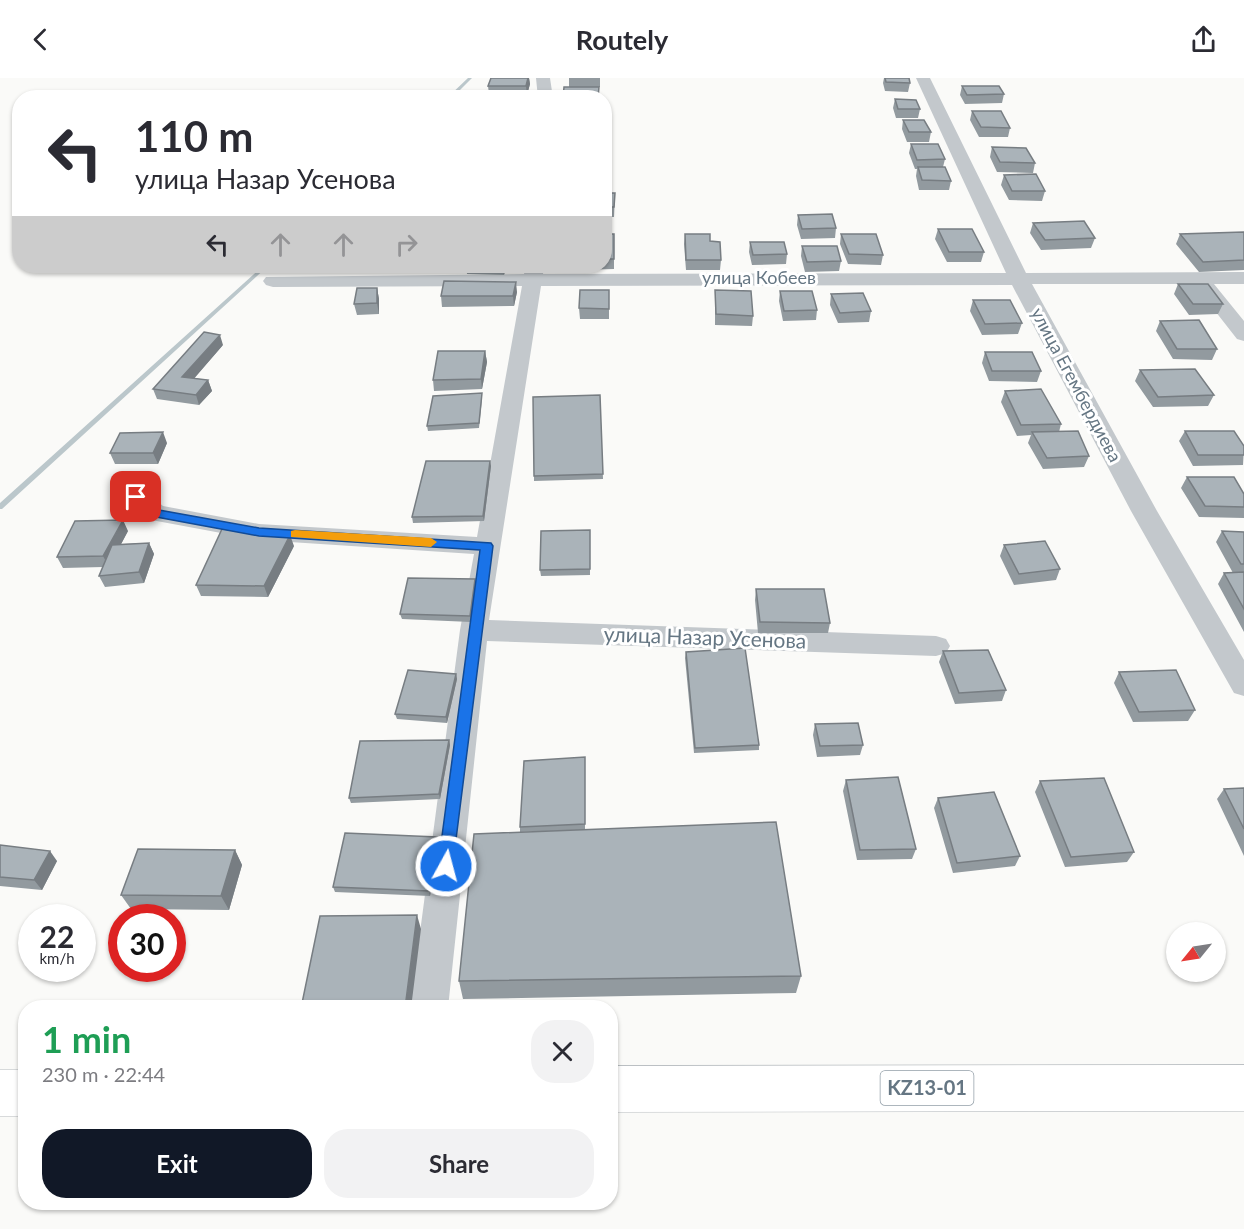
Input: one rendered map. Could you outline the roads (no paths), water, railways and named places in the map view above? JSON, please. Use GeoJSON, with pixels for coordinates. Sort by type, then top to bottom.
{"type":"FeatureCollection","features":[{"type":"Feature","properties":{"kind":"main road","name":"KZ13-01"},"geometry":{"type":"LineString","coordinates":[[618,1089],[1244,1088]]}},
{"type":"Feature","properties":{"kind":"main road"},"geometry":{"type":"LineString","coordinates":[[0,1093],[18,1093]]}},
{"type":"Feature","properties":{"kind":"street","name":"улица Егембердиева"},"geometry":{"type":"LineString","coordinates":[[923,78],[1018,277],[1144,511],[1244,685]]}},
{"type":"Feature","properties":{"kind":"street","name":"улица Кобеев"},"geometry":{"type":"LineString","coordinates":[[273,281],[534,273],[1244,278]]}},
{"type":"Feature","properties":{"kind":"street"},"geometry":{"type":"LineString","coordinates":[[430,1000],[486,546],[534,273]]}},
{"type":"Feature","properties":{"kind":"street"},"geometry":{"type":"LineString","coordinates":[[1199,278],[1244,335]]}},
{"type":"Feature","properties":{"kind":"street"},"geometry":{"type":"LineString","coordinates":[[136,497],[155,513],[259,532],[486,546]]}},
{"type":"Feature","properties":{"kind":"street","name":"улица Назар Усенова"},"geometry":{"type":"LineString","coordinates":[[474,630],[936,646]]}},
{"type":"Feature","properties":{"kind":"waterway"},"geometry":{"type":"LineString","coordinates":[[457,90],[470,78]]}},
{"type":"Feature","properties":{"kind":"waterway"},"geometry":{"type":"LineString","coordinates":[[0,507],[257,273]]}}]}
